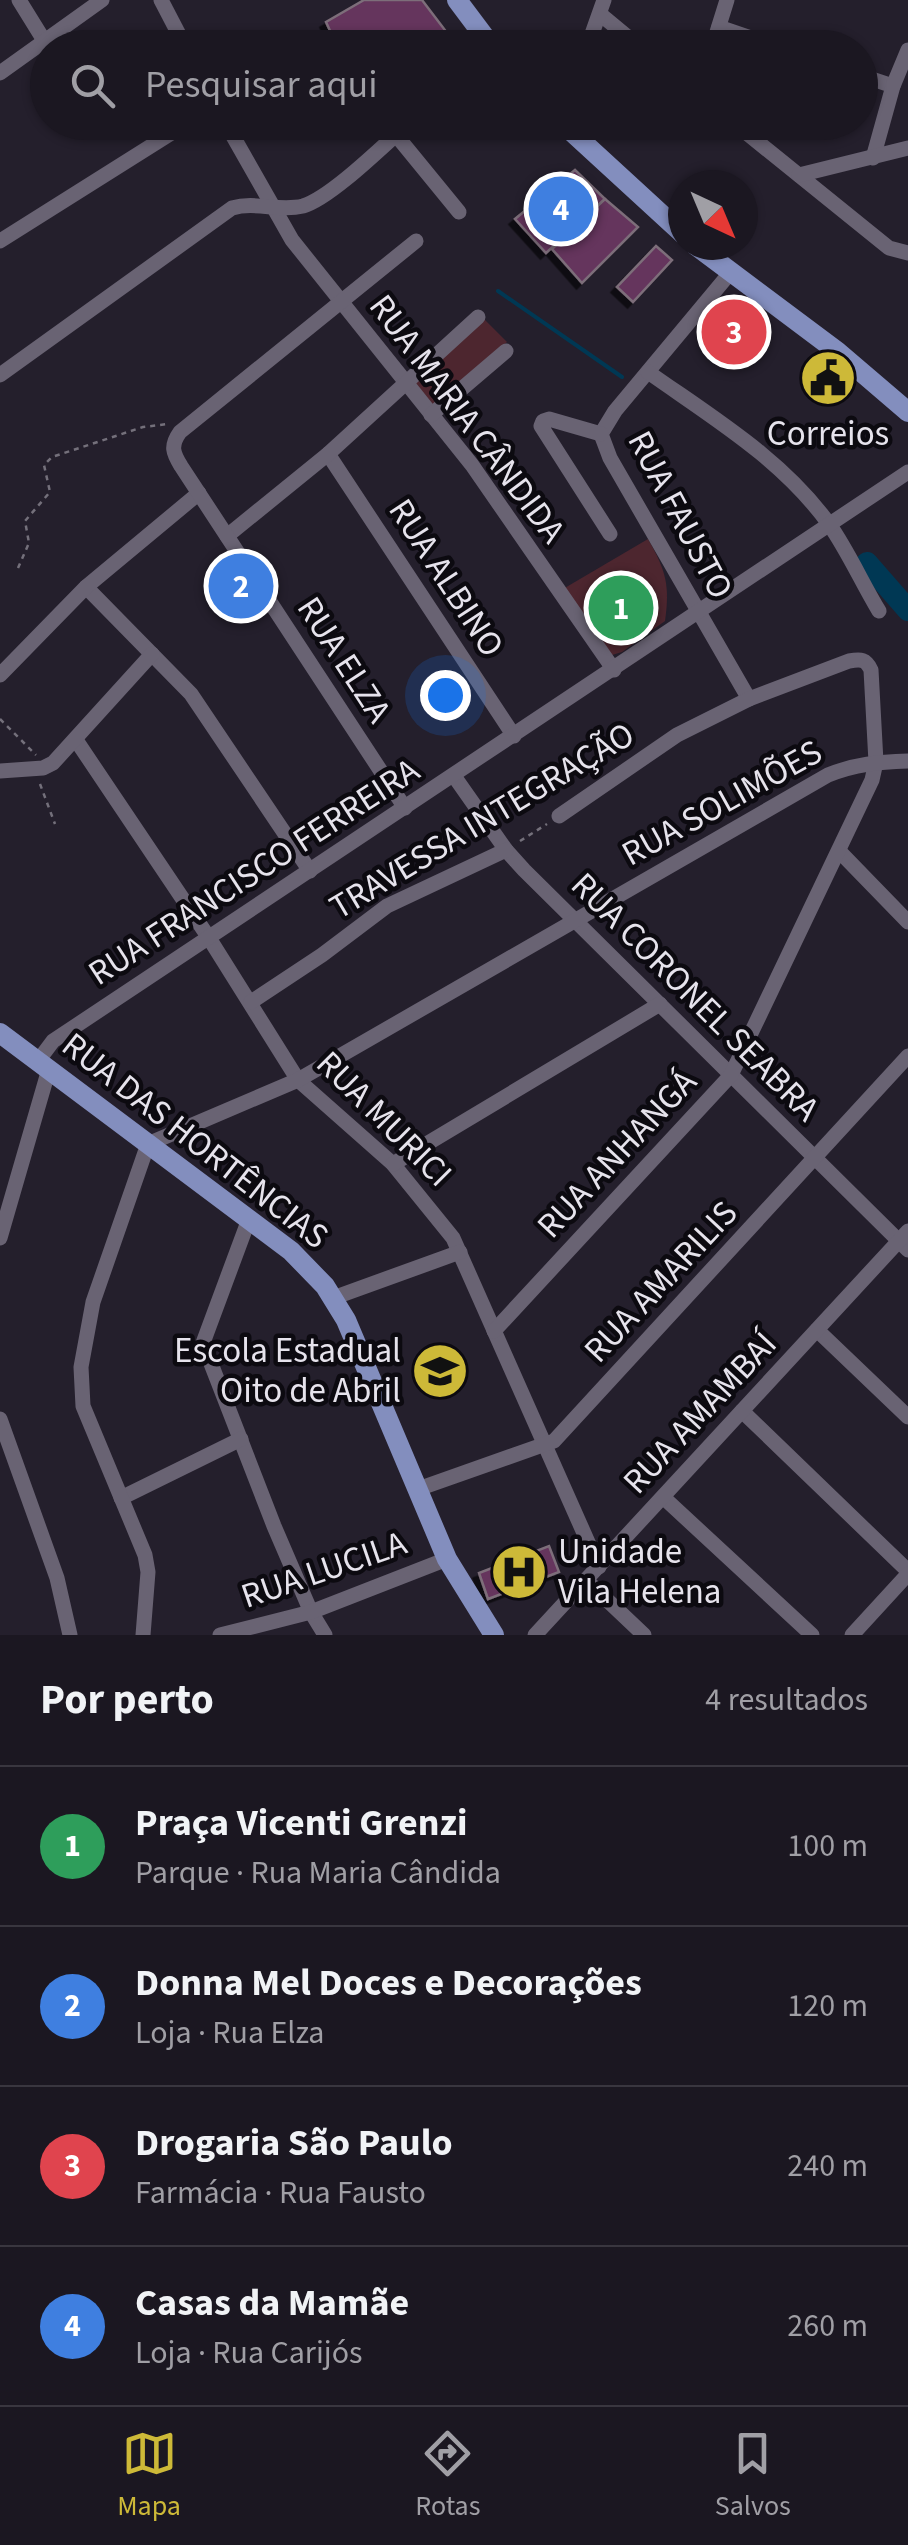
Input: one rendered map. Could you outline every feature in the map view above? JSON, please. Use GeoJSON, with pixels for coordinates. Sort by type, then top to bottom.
{"type":"FeatureCollection","features":[{"type":"Feature","properties":{"kind":"main road"},"geometry":{"type":"LineString","coordinates":[[457,0],[480,30]]}},
{"type":"Feature","properties":{"kind":"main road"},"geometry":{"type":"LineString","coordinates":[[580,140],[668,220]]}},
{"type":"Feature","properties":{"kind":"main road"},"geometry":{"type":"LineString","coordinates":[[714,260],[838,352],[908,412]]}},
{"type":"Feature","properties":{"kind":"main road","name":"RUA DAS HORTÊNCIAS"},"geometry":{"type":"LineString","coordinates":[[0,1033],[291,1251],[333,1298],[346,1320],[447,1559],[494,1635]]}},
{"type":"Feature","properties":{"kind":"street"},"geometry":{"type":"LineString","coordinates":[[19,0],[38,30]]}},
{"type":"Feature","properties":{"kind":"street"},"geometry":{"type":"LineString","coordinates":[[61,30],[102,0]]}},
{"type":"Feature","properties":{"kind":"street"},"geometry":{"type":"LineString","coordinates":[[161,0],[177,30]]}},
{"type":"Feature","properties":{"kind":"street"},"geometry":{"type":"LineString","coordinates":[[718,30],[727,0]]}},
{"type":"Feature","properties":{"kind":"street"},"geometry":{"type":"LineString","coordinates":[[602,7],[623,30]]}},
{"type":"Feature","properties":{"kind":"street"},"geometry":{"type":"LineString","coordinates":[[719,27],[728,30]]}},
{"type":"Feature","properties":{"kind":"street"},"geometry":{"type":"LineString","coordinates":[[873,158],[893,86],[908,50]]}},
{"type":"Feature","properties":{"kind":"street"},"geometry":{"type":"LineString","coordinates":[[0,73],[30,52]]}},
{"type":"Feature","properties":{"kind":"street"},"geometry":{"type":"LineString","coordinates":[[878,81],[893,86]]}},
{"type":"Feature","properties":{"kind":"street"},"geometry":{"type":"LineString","coordinates":[[0,241],[160,140]]}},
{"type":"Feature","properties":{"kind":"street","name":"RUA MARIA CÂNDIDA"},"geometry":{"type":"LineString","coordinates":[[235,140],[270,205],[341,305],[472,465],[614,670]]}},
{"type":"Feature","properties":{"kind":"street"},"geometry":{"type":"LineString","coordinates":[[0,375],[232,208],[249,203],[289,208],[311,203],[389,140]]}},
{"type":"Feature","properties":{"kind":"street"},"geometry":{"type":"LineString","coordinates":[[401,140],[459,212]]}},
{"type":"Feature","properties":{"kind":"street"},"geometry":{"type":"LineString","coordinates":[[755,140],[889,248],[908,253]]}},
{"type":"Feature","properties":{"kind":"street"},"geometry":{"type":"LineString","coordinates":[[799,175],[908,148]]}},
{"type":"Feature","properties":{"kind":"street"},"geometry":{"type":"LineString","coordinates":[[177,437],[416,241]]}},
{"type":"Feature","properties":{"kind":"street","name":"RUA FAUSTO"},"geometry":{"type":"LineString","coordinates":[[730,273],[601,434],[610,458],[749,698]]}},
{"type":"Feature","properties":{"kind":"street"},"geometry":{"type":"LineString","coordinates":[[227,536],[328,454],[478,316]]}},
{"type":"Feature","properties":{"kind":"street"},"geometry":{"type":"LineString","coordinates":[[431,415],[506,352]]}},
{"type":"Feature","properties":{"kind":"street"},"geometry":{"type":"LineString","coordinates":[[648,372],[758,449],[792,480],[830,526],[879,611]]}},
{"type":"Feature","properties":{"kind":"street"},"geometry":{"type":"LineString","coordinates":[[601,434],[549,419],[543,420],[541,426],[610,534]]}},
{"type":"Feature","properties":{"kind":"street","name":"RUA ELZA"},"geometry":{"type":"LineString","coordinates":[[177,437],[173,453],[405,808]]}},
{"type":"Feature","properties":{"kind":"street","name":"RUA ALBINO"},"geometry":{"type":"LineString","coordinates":[[328,454],[514,736]]}},
{"type":"Feature","properties":{"kind":"street","name":"RUA FRANCISCO FERREIRA"},"geometry":{"type":"LineString","coordinates":[[44,1065],[53,1041],[908,472]]}},
{"type":"Feature","properties":{"kind":"street"},"geometry":{"type":"LineString","coordinates":[[0,675],[86,587],[199,493]]}},
{"type":"Feature","properties":{"kind":"street"},"geometry":{"type":"LineString","coordinates":[[86,587],[191,694],[310,871]]}},
{"type":"Feature","properties":{"kind":"street"},"geometry":{"type":"LineString","coordinates":[[0,770],[41,768],[76,740],[152,654]]}},
{"type":"Feature","properties":{"kind":"street","name":"TRAVESSA INTEGRAÇÃO"},"geometry":{"type":"LineString","coordinates":[[559,816],[677,735],[749,698],[849,661],[862,659],[871,670]]}},
{"type":"Feature","properties":{"kind":"street","name":"RUA ANHANGÁ"},"geometry":{"type":"LineString","coordinates":[[494,1332],[731,1074],[872,780],[876,762],[871,670]]}},
{"type":"Feature","properties":{"kind":"street","name":"RUA MURICI"},"geometry":{"type":"LineString","coordinates":[[76,740],[251,1002],[298,1080],[393,1164],[446,1227],[599,1567]]}},
{"type":"Feature","properties":{"kind":"street","name":"RUA SOLIMÕES"},"geometry":{"type":"LineString","coordinates":[[148,1144],[298,1080],[828,776],[847,767],[908,761]]}},
{"type":"Feature","properties":{"kind":"street","name":"RUA CORONEL SEABRA"},"geometry":{"type":"LineString","coordinates":[[454,776],[506,850],[574,920],[816,1160],[905,1240]]}},
{"type":"Feature","properties":{"kind":"street","name":"TRAVESSA INTEGRAÇÃO"},"geometry":{"type":"LineString","coordinates":[[251,1002],[386,906],[506,850]]}},
{"type":"Feature","properties":{"kind":"street"},"geometry":{"type":"LineString","coordinates":[[840,852],[908,922]]}},
{"type":"Feature","properties":{"kind":"street"},"geometry":{"type":"LineString","coordinates":[[393,1164],[660,1004]]}},
{"type":"Feature","properties":{"kind":"street","name":"RUA AMARILIS"},"geometry":{"type":"LineString","coordinates":[[418,1489],[545,1446],[567,1428],[908,1056]]}},
{"type":"Feature","properties":{"kind":"street"},"geometry":{"type":"LineString","coordinates":[[0,1238],[44,1065]]}},
{"type":"Feature","properties":{"kind":"street"},"geometry":{"type":"LineString","coordinates":[[143,1635],[148,1572],[145,1555],[83,1406],[81,1367],[93,1302],[148,1144]]}},
{"type":"Feature","properties":{"kind":"street"},"geometry":{"type":"LineString","coordinates":[[249,1218],[203,1343],[310,1612],[325,1635]]}},
{"type":"Feature","properties":{"kind":"street","name":"RUA AMAMBAÍ"},"geometry":{"type":"LineString","coordinates":[[535,1635],[905,1240]]}},
{"type":"Feature","properties":{"kind":"street"},"geometry":{"type":"LineString","coordinates":[[333,1298],[460,1252]]}},
{"type":"Feature","properties":{"kind":"street"},"geometry":{"type":"LineString","coordinates":[[817,1330],[908,1416]]}},
{"type":"Feature","properties":{"kind":"street"},"geometry":{"type":"LineString","coordinates":[[742,1411],[908,1573],[852,1635]]}},
{"type":"Feature","properties":{"kind":"street"},"geometry":{"type":"LineString","coordinates":[[0,1419],[57,1578],[70,1635]]}},
{"type":"Feature","properties":{"kind":"street"},"geometry":{"type":"LineString","coordinates":[[121,1498],[240,1439]]}},
{"type":"Feature","properties":{"kind":"street"},"geometry":{"type":"LineString","coordinates":[[662,1497],[812,1635]]}},
{"type":"Feature","properties":{"kind":"street","name":"RUA LUCILA"},"geometry":{"type":"LineString","coordinates":[[220,1635],[310,1612],[447,1559]]}},
{"type":"Feature","properties":{"kind":"street"},"geometry":{"type":"LineString","coordinates":[[586,1580],[644,1635]]}},
{"type":"Feature","properties":{"kind":"path"},"geometry":{"type":"LineString","coordinates":[[18,568],[28,543],[25,521],[50,492],[44,466],[52,457],[143,427],[169,424],[177,437]]}},
{"type":"Feature","properties":{"kind":"path"},"geometry":{"type":"LineString","coordinates":[[0,719],[41,768],[54,824]]}},
{"type":"Feature","properties":{"kind":"path","name":"TRAVESSA INTEGRAÇÃO"},"geometry":{"type":"LineString","coordinates":[[506,850],[559,816]]}},
{"type":"Feature","properties":{"kind":"shaded area"},"geometry":{"type":"Polygon","coordinates":[[[483,318],[507,342],[433,405],[414,382],[483,318]]]}},
{"type":"Feature","properties":{"kind":"shaded area"},"geometry":{"type":"Polygon","coordinates":[[[648,539],[665,579],[665,621],[612,655],[563,589],[648,539]]]}},
{"type":"Feature","properties":{"kind":"building"},"geometry":{"type":"Polygon","coordinates":[[[364,0],[422,0],[445,30],[330,30],[326,22],[364,0]]]}},
{"type":"Feature","properties":{"kind":"building"},"geometry":{"type":"Polygon","coordinates":[[[575,170],[605,199],[546,253],[515,219],[575,170]]]}},
{"type":"Feature","properties":{"kind":"building"},"geometry":{"type":"Polygon","coordinates":[[[605,199],[638,227],[582,283],[552,249],[605,199]]]}},
{"type":"Feature","properties":{"kind":"building"},"geometry":{"type":"Polygon","coordinates":[[[656,246],[672,260],[633,302],[617,287],[656,246]]]}},
{"type":"Feature","properties":{"kind":"building","name":"Unidade Vila Helena"},"geometry":{"type":"Polygon","coordinates":[[[549,1546],[559,1572],[488,1599],[479,1573],[549,1546]]]}},
{"type":"Feature","properties":{"kind":"waterway"},"geometry":{"type":"LineString","coordinates":[[498,291],[622,377]]}},
{"type":"Feature","properties":{"kind":"waterway"},"geometry":{"type":"LineString","coordinates":[[867,563],[908,610]]}},
{"type":"Feature","properties":{"kind":"place","name":"Casas da Mamãe"},"geometry":{"type":"Point","coordinates":[561,209]}},
{"type":"Feature","properties":{"kind":"place","name":"Drogaria São Paulo"},"geometry":{"type":"Point","coordinates":[734,332]}},
{"type":"Feature","properties":{"kind":"place","name":"Correios"},"geometry":{"type":"Point","coordinates":[828,378]}},
{"type":"Feature","properties":{"kind":"place","name":"Donna Mel Doces e Decorações"},"geometry":{"type":"Point","coordinates":[241,586]}},
{"type":"Feature","properties":{"kind":"place","name":"Praça Vicenti Grenzi"},"geometry":{"type":"Point","coordinates":[621,608]}},
{"type":"Feature","properties":{"kind":"place","name":"Escola Estadual Oito de Abril"},"geometry":{"type":"Point","coordinates":[440,1371]}},
{"type":"Feature","properties":{"kind":"place","name":"Unidade Vila Helena"},"geometry":{"type":"Point","coordinates":[519,1572]}}]}
